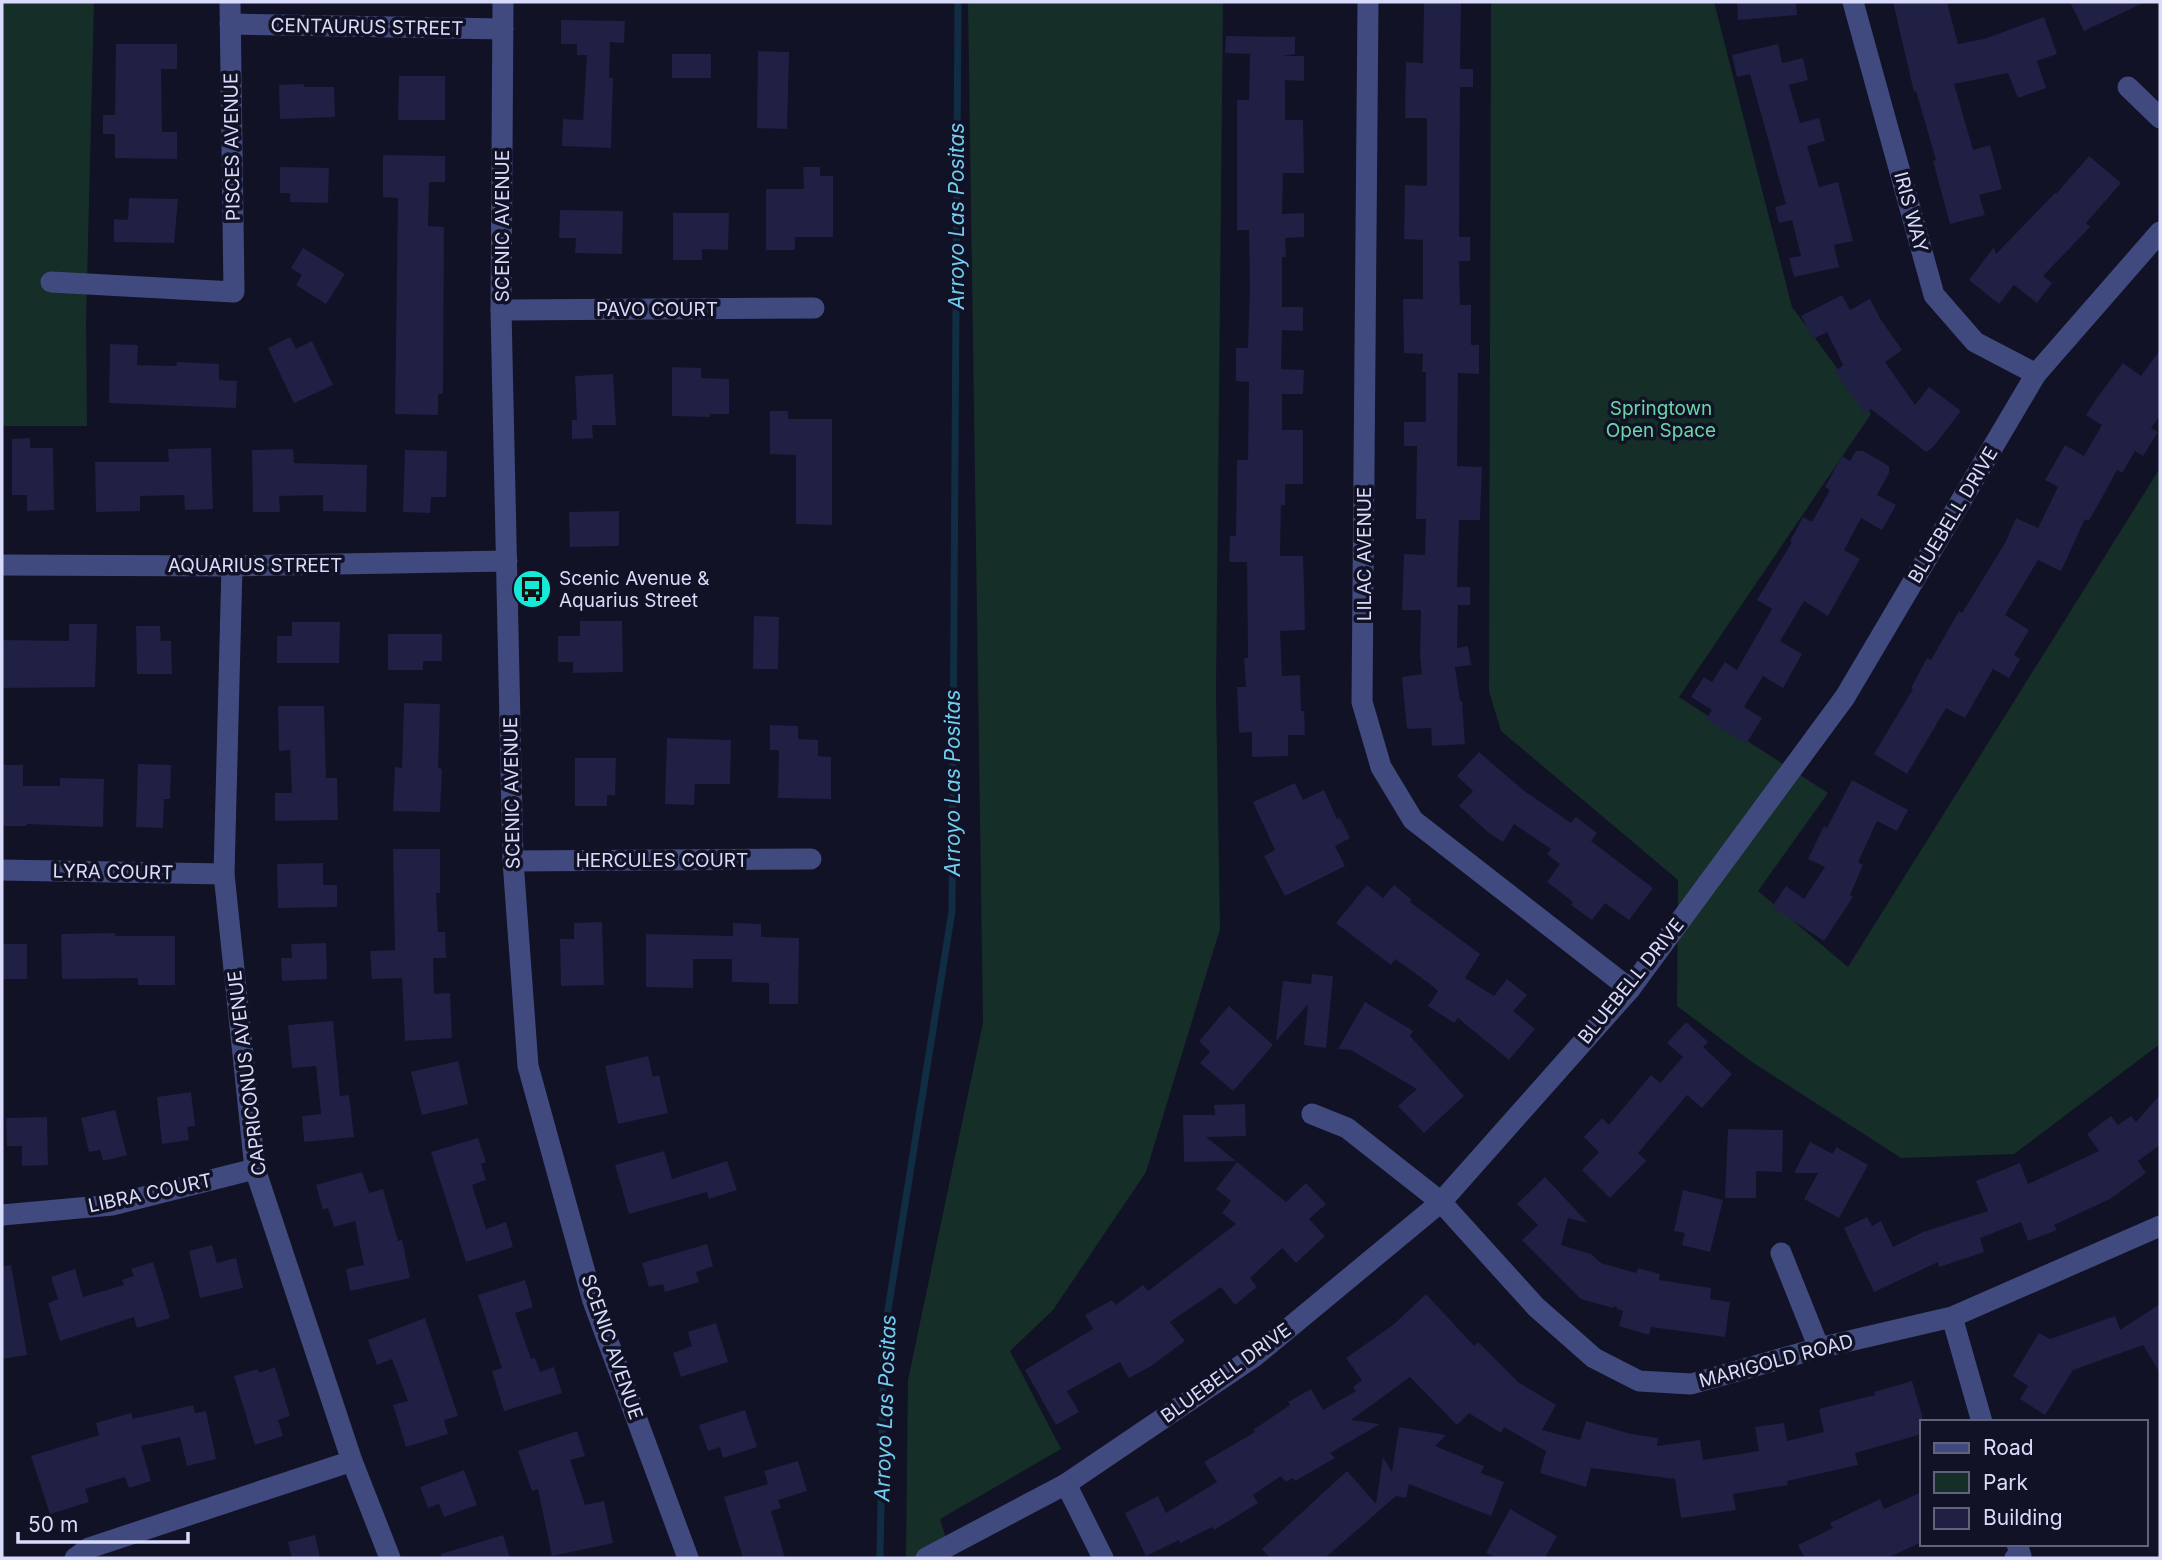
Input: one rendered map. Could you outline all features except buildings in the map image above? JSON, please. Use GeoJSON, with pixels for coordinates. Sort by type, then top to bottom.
{"type":"FeatureCollection","features":[{"type":"Feature","properties":{"kind":"street","name":"PISCES AVENUE"},"geometry":{"type":"LineString","coordinates":[[51,282],[234,292],[230,2]]}},
{"type":"Feature","properties":{"kind":"street","name":"SCENIC AVENUE"},"geometry":{"type":"LineString","coordinates":[[503,2],[501,310],[513,861],[528,1066],[592,1298],[688,1558]]}},
{"type":"Feature","properties":{"kind":"street","name":"LILAC AVENUE"},"geometry":{"type":"LineString","coordinates":[[1368,2],[1362,702],[1381,767],[1413,820],[1630,989]]}},
{"type":"Feature","properties":{"kind":"street","name":"IRIS WAY"},"geometry":{"type":"LineString","coordinates":[[1853,2],[1934,295],[1975,342],[2036,374]]}},
{"type":"Feature","properties":{"kind":"street","name":"CENTAURUS STREET"},"geometry":{"type":"LineString","coordinates":[[230,24],[503,29]]}},
{"type":"Feature","properties":{"kind":"street"},"geometry":{"type":"LineString","coordinates":[[2128,87],[2160,118]]}},
{"type":"Feature","properties":{"kind":"street","name":"BLUEBELL DRIVE"},"geometry":{"type":"LineString","coordinates":[[926,1558],[1066,1484],[1255,1356],[1441,1202],[1630,989],[1845,697],[2036,374],[2160,232]]}},
{"type":"Feature","properties":{"kind":"street","name":"PAVO COURT"},"geometry":{"type":"LineString","coordinates":[[501,310],[814,308]]}},
{"type":"Feature","properties":{"kind":"street","name":"AQUARIUS STREET"},"geometry":{"type":"LineString","coordinates":[[2,565],[232,566],[507,561]]}},
{"type":"Feature","properties":{"kind":"street","name":"CAPRICONUS AVENUE"},"geometry":{"type":"LineString","coordinates":[[232,566],[224,874],[255,1169],[352,1461],[390,1558]]}},
{"type":"Feature","properties":{"kind":"street","name":"HERCULES COURT"},"geometry":{"type":"LineString","coordinates":[[513,861],[811,859]]}},
{"type":"Feature","properties":{"kind":"street","name":"LYRA COURT"},"geometry":{"type":"LineString","coordinates":[[2,870],[224,874]]}},
{"type":"Feature","properties":{"kind":"street","name":"MARIGOLD ROAD"},"geometry":{"type":"LineString","coordinates":[[1312,1114],[1347,1128],[1441,1202],[1536,1307],[1594,1358],[1639,1381],[1691,1384],[1819,1348],[1952,1317],[2160,1226]]}},
{"type":"Feature","properties":{"kind":"street","name":"LIBRA COURT"},"geometry":{"type":"LineString","coordinates":[[2,1215],[112,1205],[255,1169]]}},
{"type":"Feature","properties":{"kind":"street"},"geometry":{"type":"LineString","coordinates":[[1781,1253],[1819,1348]]}},
{"type":"Feature","properties":{"kind":"street"},"geometry":{"type":"LineString","coordinates":[[1952,1317],[1981,1420]]}},
{"type":"Feature","properties":{"kind":"street"},"geometry":{"type":"LineString","coordinates":[[75,1558],[89,1548],[352,1461]]}},
{"type":"Feature","properties":{"kind":"street"},"geometry":{"type":"LineString","coordinates":[[1066,1484],[1103,1558]]}},
{"type":"Feature","properties":{"kind":"green space"},"geometry":{"type":"Polygon","coordinates":[[[2,2],[94,2],[86,322],[87,426],[2,426],[2,2]]]}},
{"type":"Feature","properties":{"kind":"green space"},"geometry":{"type":"Polygon","coordinates":[[[968,2],[1223,2],[1216,694],[1220,929],[1146,1172],[1053,1310],[1010,1351],[1061,1449],[940,1519],[952,1558],[906,1558],[908,1380],[983,1023],[968,2]]]}},
{"type":"Feature","properties":{"kind":"green space","name":"Springtown Open Space"},"geometry":{"type":"Polygon","coordinates":[[[1491,2],[1714,2],[1792,307],[1871,414],[1679,697],[1828,793],[1758,891],[1848,967],[2160,468],[2160,1044],[2014,1154],[1901,1158],[1752,1062],[1677,1006],[1678,880],[1501,731],[1489,691],[1491,2]]]}},
{"type":"Feature","properties":{"kind":"waterway","name":"Arroyo Las Positas"},"geometry":{"type":"LineString","coordinates":[[880,1558],[884,1335],[952,911],[958,2]]}},
{"type":"Feature","properties":{"kind":"place","name":"Scenic Avenue & Aquarius Street"},"geometry":{"type":"Point","coordinates":[532,589]}}]}
